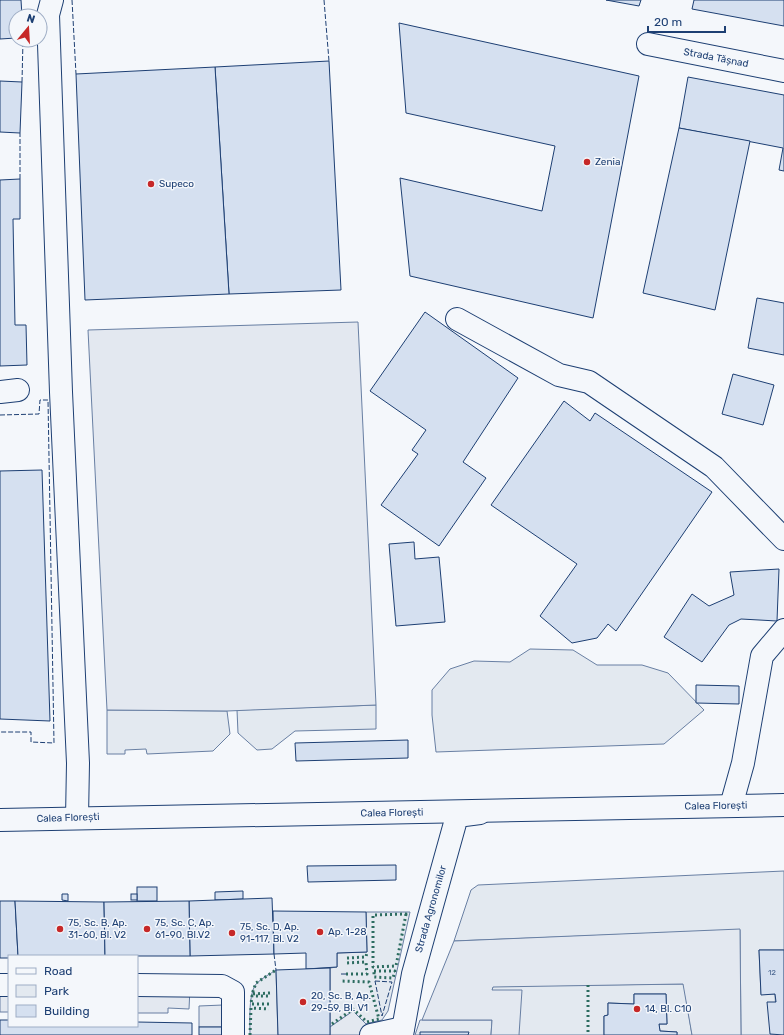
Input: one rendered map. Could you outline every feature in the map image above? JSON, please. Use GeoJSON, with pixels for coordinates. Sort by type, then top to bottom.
{"type":"FeatureCollection","features":[{"type":"Feature","properties":{"kind":"main road"},"geometry":{"type":"LineString","coordinates":[[52,0],[48,15],[61,392],[78,763],[77,818]]}},
{"type":"Feature","properties":{"kind":"main road","name":"Strada Tășnad"},"geometry":{"type":"LineString","coordinates":[[648,44],[784,71]]}},
{"type":"Feature","properties":{"kind":"main road"},"geometry":{"type":"LineString","coordinates":[[457,319],[559,375],[589,382],[714,467],[784,540]]}},
{"type":"Feature","properties":{"kind":"main road"},"geometry":{"type":"LineString","coordinates":[[731,806],[743,763],[762,656],[784,630]]}},
{"type":"Feature","properties":{"kind":"main road","name":"Calea Florești"},"geometry":{"type":"LineString","coordinates":[[0,820],[784,805]]}},
{"type":"Feature","properties":{"kind":"main road","name":"Strada Agronomilor"},"geometry":{"type":"LineString","coordinates":[[402,1031],[419,951],[457,816],[489,811]]}},
{"type":"Feature","properties":{"kind":"main road"},"geometry":{"type":"LineString","coordinates":[[138,985],[222,986],[233,992],[233,1035]]}},
{"type":"Feature","properties":{"kind":"main road"},"geometry":{"type":"LineString","coordinates":[[370,1035],[402,1031]]}},
{"type":"Feature","properties":{"kind":"green space"},"geometry":{"type":"Polygon","coordinates":[[[530,649],[573,650],[597,665],[642,665],[668,673],[704,710],[664,744],[436,752],[432,715],[432,690],[450,669],[474,661],[510,662],[530,649]]]}},
{"type":"Feature","properties":{"kind":"green space"},"geometry":{"type":"Polygon","coordinates":[[[376,705],[376,729],[295,731],[272,749],[257,750],[238,733],[237,710],[376,705]]]}},
{"type":"Feature","properties":{"kind":"green space"},"geometry":{"type":"Polygon","coordinates":[[[107,710],[227,711],[230,734],[213,751],[147,754],[146,749],[125,750],[125,754],[107,754],[107,710]]]}},
{"type":"Feature","properties":{"kind":"green space"},"geometry":{"type":"Polygon","coordinates":[[[784,871],[784,950],[759,950],[761,994],[775,994],[777,1035],[741,1035],[740,930],[454,941],[471,890],[478,885],[784,871]]]}},
{"type":"Feature","properties":{"kind":"green space"},"geometry":{"type":"Polygon","coordinates":[[[366,912],[410,912],[388,1011],[382,1020],[366,1024],[353,1011],[330,1027],[330,968],[337,967],[337,953],[367,952],[366,912]]]}},
{"type":"Feature","properties":{"kind":"green space"},"geometry":{"type":"Polygon","coordinates":[[[276,970],[278,1035],[250,1035],[250,1008],[254,987],[259,981],[276,970]]]}},
{"type":"Feature","properties":{"kind":"green space"},"geometry":{"type":"Polygon","coordinates":[[[684,984],[692,1035],[677,1035],[677,1032],[660,1031],[659,1024],[667,1024],[666,994],[634,994],[634,1004],[608,1003],[608,1015],[604,1016],[604,1035],[519,1035],[492,990],[493,986],[684,984]]]}},
{"type":"Feature","properties":{"kind":"green space"},"geometry":{"type":"Polygon","coordinates":[[[420,1020],[492,1020],[491,1035],[415,1035],[420,1020]]]}},
{"type":"Feature","properties":{"kind":"shaded area"},"geometry":{"type":"Polygon","coordinates":[[[358,322],[376,705],[227,711],[107,710],[88,330],[358,322]]]}},
{"type":"Feature","properties":{"kind":"shaded area"},"geometry":{"type":"Polygon","coordinates":[[[740,929],[741,1035],[692,1035],[683,984],[493,987],[492,990],[522,990],[519,1035],[491,1035],[492,1020],[422,1020],[454,941],[740,929]]]}},
{"type":"Feature","properties":{"kind":"shaded area"},"geometry":{"type":"Polygon","coordinates":[[[190,988],[189,1009],[168,1008],[168,1013],[138,1013],[138,989],[190,988]]]}},
{"type":"Feature","properties":{"kind":"shaded area"},"geometry":{"type":"Polygon","coordinates":[[[0,991],[8,991],[8,1012],[0,1012],[0,991]]]}},
{"type":"Feature","properties":{"kind":"shaded area"},"geometry":{"type":"Polygon","coordinates":[[[223,1005],[223,1027],[199,1027],[199,1006],[223,1005]]]}},
{"type":"Feature","properties":{"kind":"shaded area"},"geometry":{"type":"Polygon","coordinates":[[[353,1011],[366,1024],[377,1021],[378,1035],[330,1035],[330,1027],[353,1011]]]}},
{"type":"Feature","properties":{"kind":"building"},"geometry":{"type":"Polygon","coordinates":[[[0,0],[21,0],[22,8],[8,8],[8,38],[0,39],[0,0]]]}},
{"type":"Feature","properties":{"kind":"building"},"geometry":{"type":"Polygon","coordinates":[[[606,0],[641,0],[639,6],[606,0]]]}},
{"type":"Feature","properties":{"kind":"building"},"geometry":{"type":"Polygon","coordinates":[[[694,0],[784,0],[784,26],[692,9],[694,0]]]}},
{"type":"Feature","properties":{"kind":"building","name":"Zenia"},"geometry":{"type":"Polygon","coordinates":[[[399,23],[639,76],[593,318],[410,276],[400,178],[542,211],[555,146],[406,113],[399,23]]]}},
{"type":"Feature","properties":{"kind":"building"},"geometry":{"type":"Polygon","coordinates":[[[329,61],[341,290],[229,294],[215,67],[329,61]]]}},
{"type":"Feature","properties":{"kind":"building","name":"Supeco"},"geometry":{"type":"Polygon","coordinates":[[[215,67],[229,294],[85,300],[76,74],[215,67]]]}},
{"type":"Feature","properties":{"kind":"building"},"geometry":{"type":"Polygon","coordinates":[[[688,77],[784,95],[784,171],[779,170],[783,148],[679,128],[688,77]]]}},
{"type":"Feature","properties":{"kind":"building"},"geometry":{"type":"Polygon","coordinates":[[[0,81],[22,82],[20,133],[0,132],[0,81]]]}},
{"type":"Feature","properties":{"kind":"building"},"geometry":{"type":"Polygon","coordinates":[[[679,128],[750,141],[715,310],[643,293],[679,128]]]}},
{"type":"Feature","properties":{"kind":"building"},"geometry":{"type":"Polygon","coordinates":[[[20,179],[20,219],[13,219],[15,325],[26,325],[27,365],[0,366],[0,180],[20,179]]]}},
{"type":"Feature","properties":{"kind":"building"},"geometry":{"type":"Polygon","coordinates":[[[757,298],[784,303],[784,355],[748,348],[757,298]]]}},
{"type":"Feature","properties":{"kind":"building"},"geometry":{"type":"Polygon","coordinates":[[[425,312],[518,378],[463,462],[486,478],[439,546],[381,505],[418,454],[412,450],[426,430],[370,391],[425,312]]]}},
{"type":"Feature","properties":{"kind":"building"},"geometry":{"type":"Polygon","coordinates":[[[733,374],[774,385],[763,425],[722,414],[733,374]]]}},
{"type":"Feature","properties":{"kind":"building"},"geometry":{"type":"Polygon","coordinates":[[[564,401],[590,421],[595,413],[712,492],[616,631],[608,624],[597,638],[572,643],[540,616],[577,564],[491,505],[564,401]]]}},
{"type":"Feature","properties":{"kind":"building"},"geometry":{"type":"Polygon","coordinates":[[[42,470],[50,721],[0,719],[0,471],[42,470]]]}},
{"type":"Feature","properties":{"kind":"building"},"geometry":{"type":"Polygon","coordinates":[[[414,542],[415,559],[439,557],[445,622],[396,626],[389,544],[414,542]]]}},
{"type":"Feature","properties":{"kind":"building"},"geometry":{"type":"Polygon","coordinates":[[[779,569],[777,621],[741,619],[729,625],[702,662],[664,637],[692,594],[709,606],[734,595],[730,572],[779,569]]]}},
{"type":"Feature","properties":{"kind":"building"},"geometry":{"type":"Polygon","coordinates":[[[696,685],[739,686],[739,704],[696,703],[696,685]]]}},
{"type":"Feature","properties":{"kind":"building"},"geometry":{"type":"Polygon","coordinates":[[[408,740],[408,758],[296,761],[295,743],[408,740]]]}},
{"type":"Feature","properties":{"kind":"building"},"geometry":{"type":"Polygon","coordinates":[[[396,865],[396,880],[308,882],[307,866],[396,865]]]}},
{"type":"Feature","properties":{"kind":"building"},"geometry":{"type":"Polygon","coordinates":[[[137,887],[157,887],[157,901],[137,901],[137,887]]]}},
{"type":"Feature","properties":{"kind":"building"},"geometry":{"type":"Polygon","coordinates":[[[243,891],[243,899],[215,900],[215,892],[243,891]]]}},
{"type":"Feature","properties":{"kind":"building"},"geometry":{"type":"Polygon","coordinates":[[[62,894],[68,894],[68,901],[62,900],[62,894]]]}},
{"type":"Feature","properties":{"kind":"building"},"geometry":{"type":"Polygon","coordinates":[[[131,894],[137,894],[137,900],[131,900],[131,894]]]}},
{"type":"Feature","properties":{"kind":"building","name":"75, Sc. D, Ap. 91-117, Bl. V2"},"geometry":{"type":"Polygon","coordinates":[[[272,898],[274,954],[190,956],[189,901],[272,898]]]}},
{"type":"Feature","properties":{"kind":"building"},"geometry":{"type":"Polygon","coordinates":[[[0,901],[15,901],[18,955],[8,955],[8,958],[0,958],[0,901]]]}},
{"type":"Feature","properties":{"kind":"building","name":"75, Sc. B, Ap. 31-60, Bl. V2"},"geometry":{"type":"Polygon","coordinates":[[[15,901],[104,902],[105,955],[18,955],[15,901]]]}},
{"type":"Feature","properties":{"kind":"building","name":"75, Sc. C, Ap. 61-90, Bl.V2"},"geometry":{"type":"Polygon","coordinates":[[[189,901],[190,956],[105,955],[104,902],[189,901]]]}},
{"type":"Feature","properties":{"kind":"building","name":"Ap. 1-28"},"geometry":{"type":"Polygon","coordinates":[[[273,911],[366,912],[367,952],[337,953],[337,967],[306,969],[306,953],[274,954],[273,911]]]}},
{"type":"Feature","properties":{"kind":"building"},"geometry":{"type":"Polygon","coordinates":[[[759,950],[784,950],[784,1035],[770,1034],[767,1002],[776,1002],[775,994],[761,995],[759,950]]]}},
{"type":"Feature","properties":{"kind":"building","name":"20, Sc. B, Ap. 29-59, Bl. V1"},"geometry":{"type":"Polygon","coordinates":[[[330,968],[330,1035],[278,1035],[276,970],[330,968]]]}},
{"type":"Feature","properties":{"kind":"building","name":"14, Bl. C10"},"geometry":{"type":"Polygon","coordinates":[[[634,994],[666,994],[667,1024],[659,1024],[660,1031],[677,1032],[677,1035],[604,1035],[604,1016],[608,1015],[608,1003],[634,1004],[634,994]]]}},
{"type":"Feature","properties":{"kind":"building"},"geometry":{"type":"Polygon","coordinates":[[[0,1020],[8,1020],[8,1027],[138,1027],[138,1022],[192,1023],[192,1035],[0,1035],[0,1020]]]}},
{"type":"Feature","properties":{"kind":"building"},"geometry":{"type":"Polygon","coordinates":[[[199,1027],[223,1027],[223,1035],[199,1035],[199,1027]]]}},
{"type":"Feature","properties":{"kind":"building"},"geometry":{"type":"Polygon","coordinates":[[[420,1032],[469,1032],[468,1035],[420,1035],[420,1032]]]}},
{"type":"Feature","properties":{"kind":"hedge"},"geometry":{"type":"LineString","coordinates":[[406,914],[396,966],[373,967],[373,915],[406,914]]}},
{"type":"Feature","properties":{"kind":"hedge"},"geometry":{"type":"LineString","coordinates":[[347,958],[366,957],[367,952]]}},
{"type":"Feature","properties":{"kind":"hedge"},"geometry":{"type":"LineString","coordinates":[[346,963],[366,962],[367,974],[346,974]]}},
{"type":"Feature","properties":{"kind":"hedge"},"geometry":{"type":"LineString","coordinates":[[270,993],[252,994],[256,983],[276,970]]}},
{"type":"Feature","properties":{"kind":"hedge"},"geometry":{"type":"LineString","coordinates":[[374,971],[395,971],[393,978],[374,977],[374,971]]}},
{"type":"Feature","properties":{"kind":"hedge"},"geometry":{"type":"LineString","coordinates":[[332,1024],[353,1009],[367,1022],[379,1019],[369,982],[340,981]]}},
{"type":"Feature","properties":{"kind":"hedge"},"geometry":{"type":"LineString","coordinates":[[588,985],[588,1035]]}},
{"type":"Feature","properties":{"kind":"hedge"},"geometry":{"type":"LineString","coordinates":[[269,1004],[251,1004],[252,996],[270,996]]}},
{"type":"Feature","properties":{"kind":"hedge"},"geometry":{"type":"LineString","coordinates":[[250,1035],[251,1008],[269,1009]]}},
{"type":"Feature","properties":{"kind":"fence"},"geometry":{"type":"LineString","coordinates":[[72,0],[76,74]]}},
{"type":"Feature","properties":{"kind":"fence"},"geometry":{"type":"LineString","coordinates":[[324,0],[329,61]]}},
{"type":"Feature","properties":{"kind":"fence"},"geometry":{"type":"LineString","coordinates":[[22,82],[23,48]]}},
{"type":"Feature","properties":{"kind":"fence"},"geometry":{"type":"LineString","coordinates":[[20,133],[20,179]]}},
{"type":"Feature","properties":{"kind":"fence"},"geometry":{"type":"LineString","coordinates":[[0,415],[39,414],[40,400],[48,400],[54,743],[31,742],[31,732],[0,732]]}},
{"type":"Feature","properties":{"kind":"fence"},"geometry":{"type":"LineString","coordinates":[[274,954],[276,970]]}},
{"type":"Feature","properties":{"kind":"fence"},"geometry":{"type":"LineString","coordinates":[[341,974],[346,974]]}},
{"type":"Feature","properties":{"kind":"fence"},"geometry":{"type":"LineString","coordinates":[[375,981],[392,982],[382,1016],[375,981]]}},
{"type":"Feature","properties":{"kind":"place","name":"Zenia"},"geometry":{"type":"Point","coordinates":[587,162]}},
{"type":"Feature","properties":{"kind":"place","name":"Supeco"},"geometry":{"type":"Point","coordinates":[151,184]}},
{"type":"Feature","properties":{"kind":"place","name":"75, Sc. B, Ap. 31-60, Bl. V2"},"geometry":{"type":"Point","coordinates":[60,929]}},
{"type":"Feature","properties":{"kind":"place","name":"75, Sc. C, Ap. 61-90, Bl.V2"},"geometry":{"type":"Point","coordinates":[147,929]}},
{"type":"Feature","properties":{"kind":"place","name":"Ap. 1-28"},"geometry":{"type":"Point","coordinates":[320,932]}},
{"type":"Feature","properties":{"kind":"place","name":"75, Sc. D, Ap. 91-117, Bl. V2"},"geometry":{"type":"Point","coordinates":[232,933]}},
{"type":"Feature","properties":{"kind":"place","name":"20, Sc. B, Ap. 29-59, Bl. V1"},"geometry":{"type":"Point","coordinates":[303,1002]}},
{"type":"Feature","properties":{"kind":"place","name":"14, Bl. C10"},"geometry":{"type":"Point","coordinates":[637,1009]}}]}
